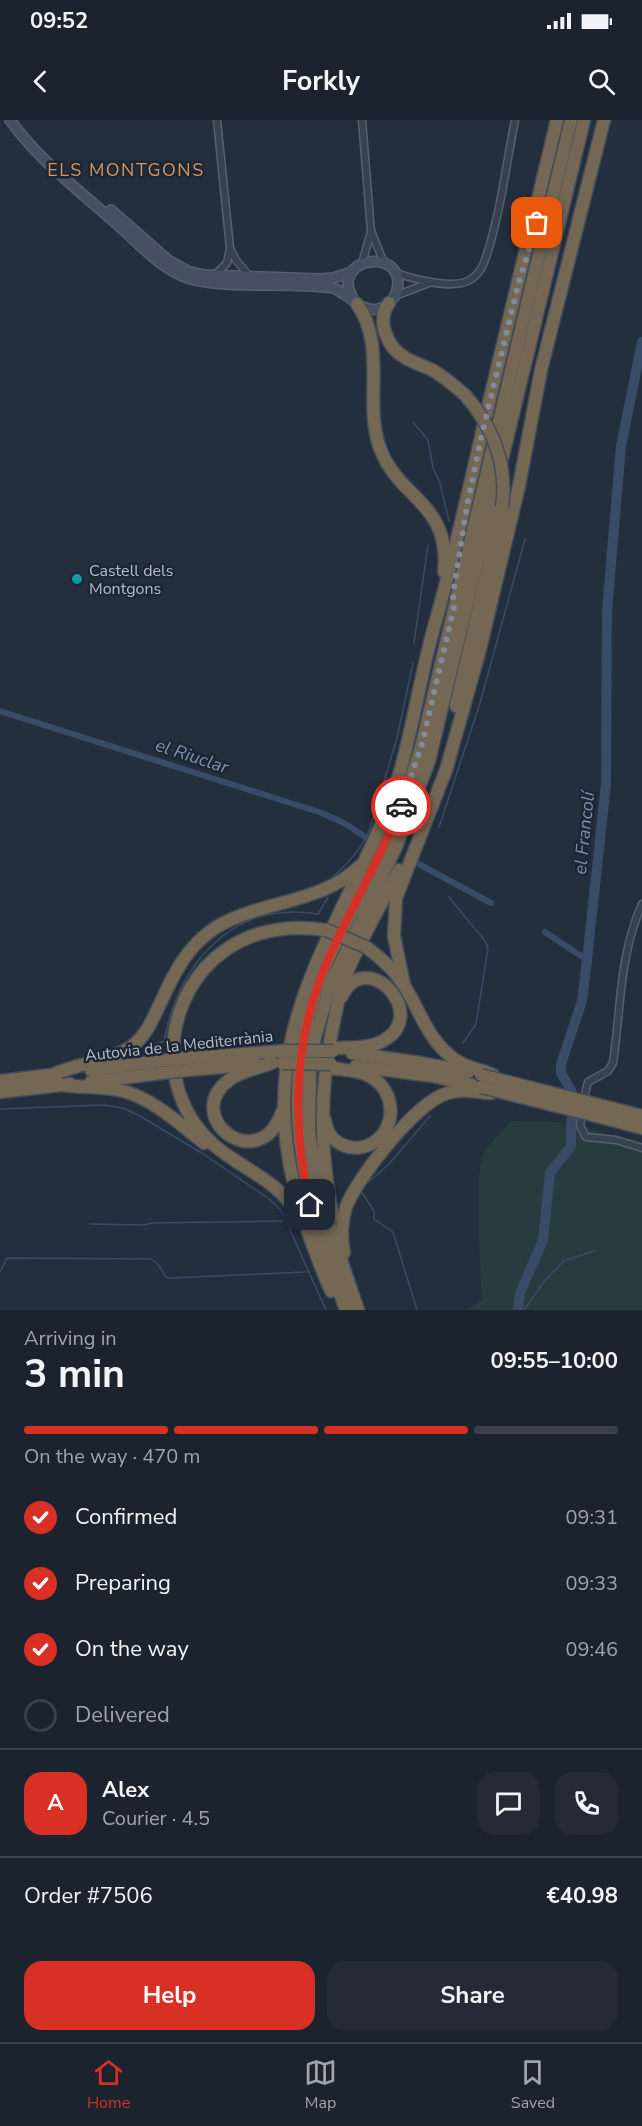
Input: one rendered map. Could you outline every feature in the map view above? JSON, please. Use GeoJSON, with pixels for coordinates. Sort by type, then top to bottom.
{"type":"FeatureCollection","features":[{"type":"Feature","properties":{"kind":"highway"},"geometry":{"type":"LineString","coordinates":[[279,1059],[239,1074],[225,1083],[214,1102],[216,1120],[224,1132],[234,1140],[256,1140],[266,1136],[274,1128],[282,1111],[290,1042],[300,1001],[311,972],[365,861],[398,779],[436,620],[467,505],[557,120]]}},
{"type":"Feature","properties":{"kind":"highway"},"geometry":{"type":"LineString","coordinates":[[360,1310],[318,1192],[309,1132],[315,1037],[331,983],[396,847],[429,761],[584,120]]}},
{"type":"Feature","properties":{"kind":"highway"},"geometry":{"type":"LineString","coordinates":[[404,985],[394,936],[396,898],[439,791],[479,653],[519,486],[527,433],[572,240],[604,120]]}},
{"type":"Feature","properties":{"kind":"highway"},"geometry":{"type":"LineString","coordinates":[[523,267],[570,123]]}},
{"type":"Feature","properties":{"kind":"highway"},"geometry":{"type":"LineString","coordinates":[[346,1310],[310,1205],[299,1146],[299,1079],[304,1040],[310,1012],[324,969],[379,858],[403,802],[422,744],[570,123]]}},
{"type":"Feature","properties":{"kind":"highway"},"geometry":{"type":"LineString","coordinates":[[392,300],[384,311],[384,325],[388,340],[404,358],[435,372],[465,394],[482,417],[496,446],[503,476],[502,507],[441,765]]}},
{"type":"Feature","properties":{"kind":"highway"},"geometry":{"type":"LineString","coordinates":[[356,302],[365,314],[371,331],[375,422],[381,451],[394,473],[428,509],[441,536],[445,561],[436,620]]}},
{"type":"Feature","properties":{"kind":"highway"},"geometry":{"type":"LineString","coordinates":[[527,433],[533,334]]}},
{"type":"Feature","properties":{"kind":"highway"},"geometry":{"type":"LineString","coordinates":[[454,607],[453,595],[467,505]]}},
{"type":"Feature","properties":{"kind":"highway"},"geometry":{"type":"LineString","coordinates":[[360,1310],[334,1219],[324,1166],[321,1114],[329,1042],[345,979],[413,839],[456,731]]}},
{"type":"Feature","properties":{"kind":"highway"},"geometry":{"type":"LineString","coordinates":[[52,1075],[69,1067],[113,1057],[137,1042],[153,1021],[181,963],[195,944],[214,929],[242,915],[340,883],[365,861]]}},
{"type":"Feature","properties":{"kind":"highway"},"geometry":{"type":"LineString","coordinates":[[331,1291],[314,1261],[294,1208],[276,1189],[208,1139],[182,1100],[173,1065],[178,1016],[187,993],[201,973],[232,946],[269,930],[298,927],[326,930],[366,947],[386,963],[404,985],[425,1028],[436,1042],[481,1081],[438,1097],[422,1108],[361,1180],[350,1199],[342,1224],[344,1254]]}},
{"type":"Feature","properties":{"kind":"highway"},"geometry":{"type":"LineString","coordinates":[[330,1056],[379,1043],[393,1032],[400,1016],[399,1004],[391,989],[373,979],[362,980],[351,985],[344,992],[338,1006]]}},
{"type":"Feature","properties":{"kind":"highway"},"geometry":{"type":"LineString","coordinates":[[323,1086],[325,1124],[334,1141],[348,1147],[363,1147],[372,1144],[384,1133],[391,1104],[384,1089],[367,1075],[330,1056]]}},
{"type":"Feature","properties":{"kind":"highway","name":"Autovia de la Mediterrània"},"geometry":{"type":"LineString","coordinates":[[279,1059],[313,1067],[330,1056]]}},
{"type":"Feature","properties":{"kind":"highway","name":"Autovia de la Mediterrània"},"geometry":{"type":"LineString","coordinates":[[0,1081],[187,1064],[330,1056],[382,1068],[481,1081],[586,1108],[642,1128]]}},
{"type":"Feature","properties":{"kind":"highway","name":"Autovia de la Mediterrània"},"geometry":{"type":"LineString","coordinates":[[0,1092],[63,1086],[160,1067]]}},
{"type":"Feature","properties":{"kind":"highway"},"geometry":{"type":"LineString","coordinates":[[63,1086],[112,1089],[133,1094],[153,1105],[219,1154],[258,1176]]}},
{"type":"Feature","properties":{"kind":"highway"},"geometry":{"type":"LineString","coordinates":[[284,1099],[285,1135],[292,1178],[304,1224],[339,1310]]}},
{"type":"Feature","properties":{"kind":"highway","name":"Autovia de la Mediterrània"},"geometry":{"type":"LineString","coordinates":[[586,1108],[642,1116]]}},
{"type":"Feature","properties":{"kind":"main road"},"geometry":{"type":"LineString","coordinates":[[10,120],[34,149],[62,175],[156,258],[179,274],[209,281],[323,286],[341,291],[356,302],[374,309],[392,300],[398,284],[394,272],[384,263],[375,261],[362,263],[352,272],[333,278],[251,277],[189,272],[168,260],[62,167],[17,120]]}},
{"type":"Feature","properties":{"kind":"main road"},"geometry":{"type":"LineString","coordinates":[[352,272],[348,285],[356,302]]}},
{"type":"Feature","properties":{"kind":"street"},"geometry":{"type":"LineString","coordinates":[[215,275],[227,263],[230,248],[217,120]]}},
{"type":"Feature","properties":{"kind":"street"},"geometry":{"type":"LineString","coordinates":[[362,120],[371,231],[384,263]]}},
{"type":"Feature","properties":{"kind":"street"},"geometry":{"type":"LineString","coordinates":[[394,272],[432,282],[470,280],[479,272],[485,261],[515,120]]}},
{"type":"Feature","properties":{"kind":"street"},"geometry":{"type":"LineString","coordinates":[[362,263],[371,231]]}},
{"type":"Feature","properties":{"kind":"street"},"geometry":{"type":"LineString","coordinates":[[230,248],[236,260],[251,277]]}},
{"type":"Feature","properties":{"kind":"street"},"geometry":{"type":"LineString","coordinates":[[392,300],[432,282]]}},
{"type":"Feature","properties":{"kind":"street"},"geometry":{"type":"LineString","coordinates":[[642,904],[631,932],[619,991],[613,1063],[608,1071],[586,1085],[580,1126],[583,1134],[591,1139],[616,1140],[642,1148]]}},
{"type":"Feature","properties":{"kind":"green space"},"geometry":{"type":"Polygon","coordinates":[[[511,1121],[558,1122],[642,1142],[642,1310],[467,1310],[482,1300],[478,1202],[481,1165],[484,1153],[511,1121]]]}},
{"type":"Feature","properties":{"kind":"waterway","name":"el Francolí"},"geometry":{"type":"LineString","coordinates":[[518,1310],[520,1293],[543,1240],[550,1173],[571,1146],[572,1092],[561,1073],[561,1064],[582,1001],[587,960],[606,784],[607,610],[621,446],[642,342]]}},
{"type":"Feature","properties":{"kind":"waterway"},"geometry":{"type":"LineString","coordinates":[[413,422],[428,440],[433,468],[440,483],[449,521]]}},
{"type":"Feature","properties":{"kind":"waterway"},"geometry":{"type":"LineString","coordinates":[[439,827],[480,703],[525,539]]}},
{"type":"Feature","properties":{"kind":"waterway"},"geometry":{"type":"LineString","coordinates":[[414,643],[428,545]]}},
{"type":"Feature","properties":{"kind":"waterway"},"geometry":{"type":"LineString","coordinates":[[326,882],[361,846],[369,831],[397,738],[413,663]]}},
{"type":"Feature","properties":{"kind":"waterway","name":"el Riuclar"},"geometry":{"type":"LineString","coordinates":[[0,711],[322,813],[344,823],[370,840]]}},
{"type":"Feature","properties":{"kind":"waterway","name":"el Riuclar"},"geometry":{"type":"LineString","coordinates":[[413,861],[491,903]]}},
{"type":"Feature","properties":{"kind":"waterway"},"geometry":{"type":"LineString","coordinates":[[151,1046],[164,1041],[171,1013],[182,986],[196,963],[214,943],[236,927],[260,917],[288,912],[318,914],[328,897]]}},
{"type":"Feature","properties":{"kind":"waterway"},"geometry":{"type":"LineString","coordinates":[[449,897],[485,941],[488,948],[476,1024],[463,1043]]}},
{"type":"Feature","properties":{"kind":"waterway","name":"el Riuclar"},"geometry":{"type":"LineString","coordinates":[[545,932],[587,960]]}},
{"type":"Feature","properties":{"kind":"waterway"},"geometry":{"type":"LineString","coordinates":[[0,1109],[103,1105],[123,1108],[205,1155],[269,1199],[281,1210],[326,1310]]}},
{"type":"Feature","properties":{"kind":"waterway"},"geometry":{"type":"LineString","coordinates":[[363,1187],[389,1164],[430,1116]]}},
{"type":"Feature","properties":{"kind":"waterway"},"geometry":{"type":"LineString","coordinates":[[361,1191],[374,1211],[374,1219],[393,1232],[417,1310]]}},
{"type":"Feature","properties":{"kind":"waterway"},"geometry":{"type":"LineString","coordinates":[[90,1224],[144,1225],[284,1221]]}},
{"type":"Feature","properties":{"kind":"waterway"},"geometry":{"type":"LineString","coordinates":[[524,1310],[546,1279],[564,1261],[594,1251]]}},
{"type":"Feature","properties":{"kind":"waterway"},"geometry":{"type":"LineString","coordinates":[[0,1272],[7,1258],[151,1259],[157,1263],[166,1277],[171,1278],[307,1272]]}},
{"type":"Feature","properties":{"kind":"way so far"},"geometry":{"type":"LineString","coordinates":[[401,806],[422,744],[454,607],[453,595],[461,557],[467,505],[482,434],[518,285],[537,223]]}},
{"type":"Feature","properties":{"kind":"place","name":"Castell dels Montgons"},"geometry":{"type":"Point","coordinates":[77,579]}},
{"type":"Feature","properties":{"kind":"district","name":"ELS MONTGONS"},"geometry":{"type":"Point","coordinates":[126,170]}},
{"type":"Feature","properties":{"kind":"route"},"geometry":{"type":"LineString","coordinates":[[310,1205],[299,1146],[297,1116],[304,1040],[314,997],[324,969],[392,831],[401,806]]}}]}
